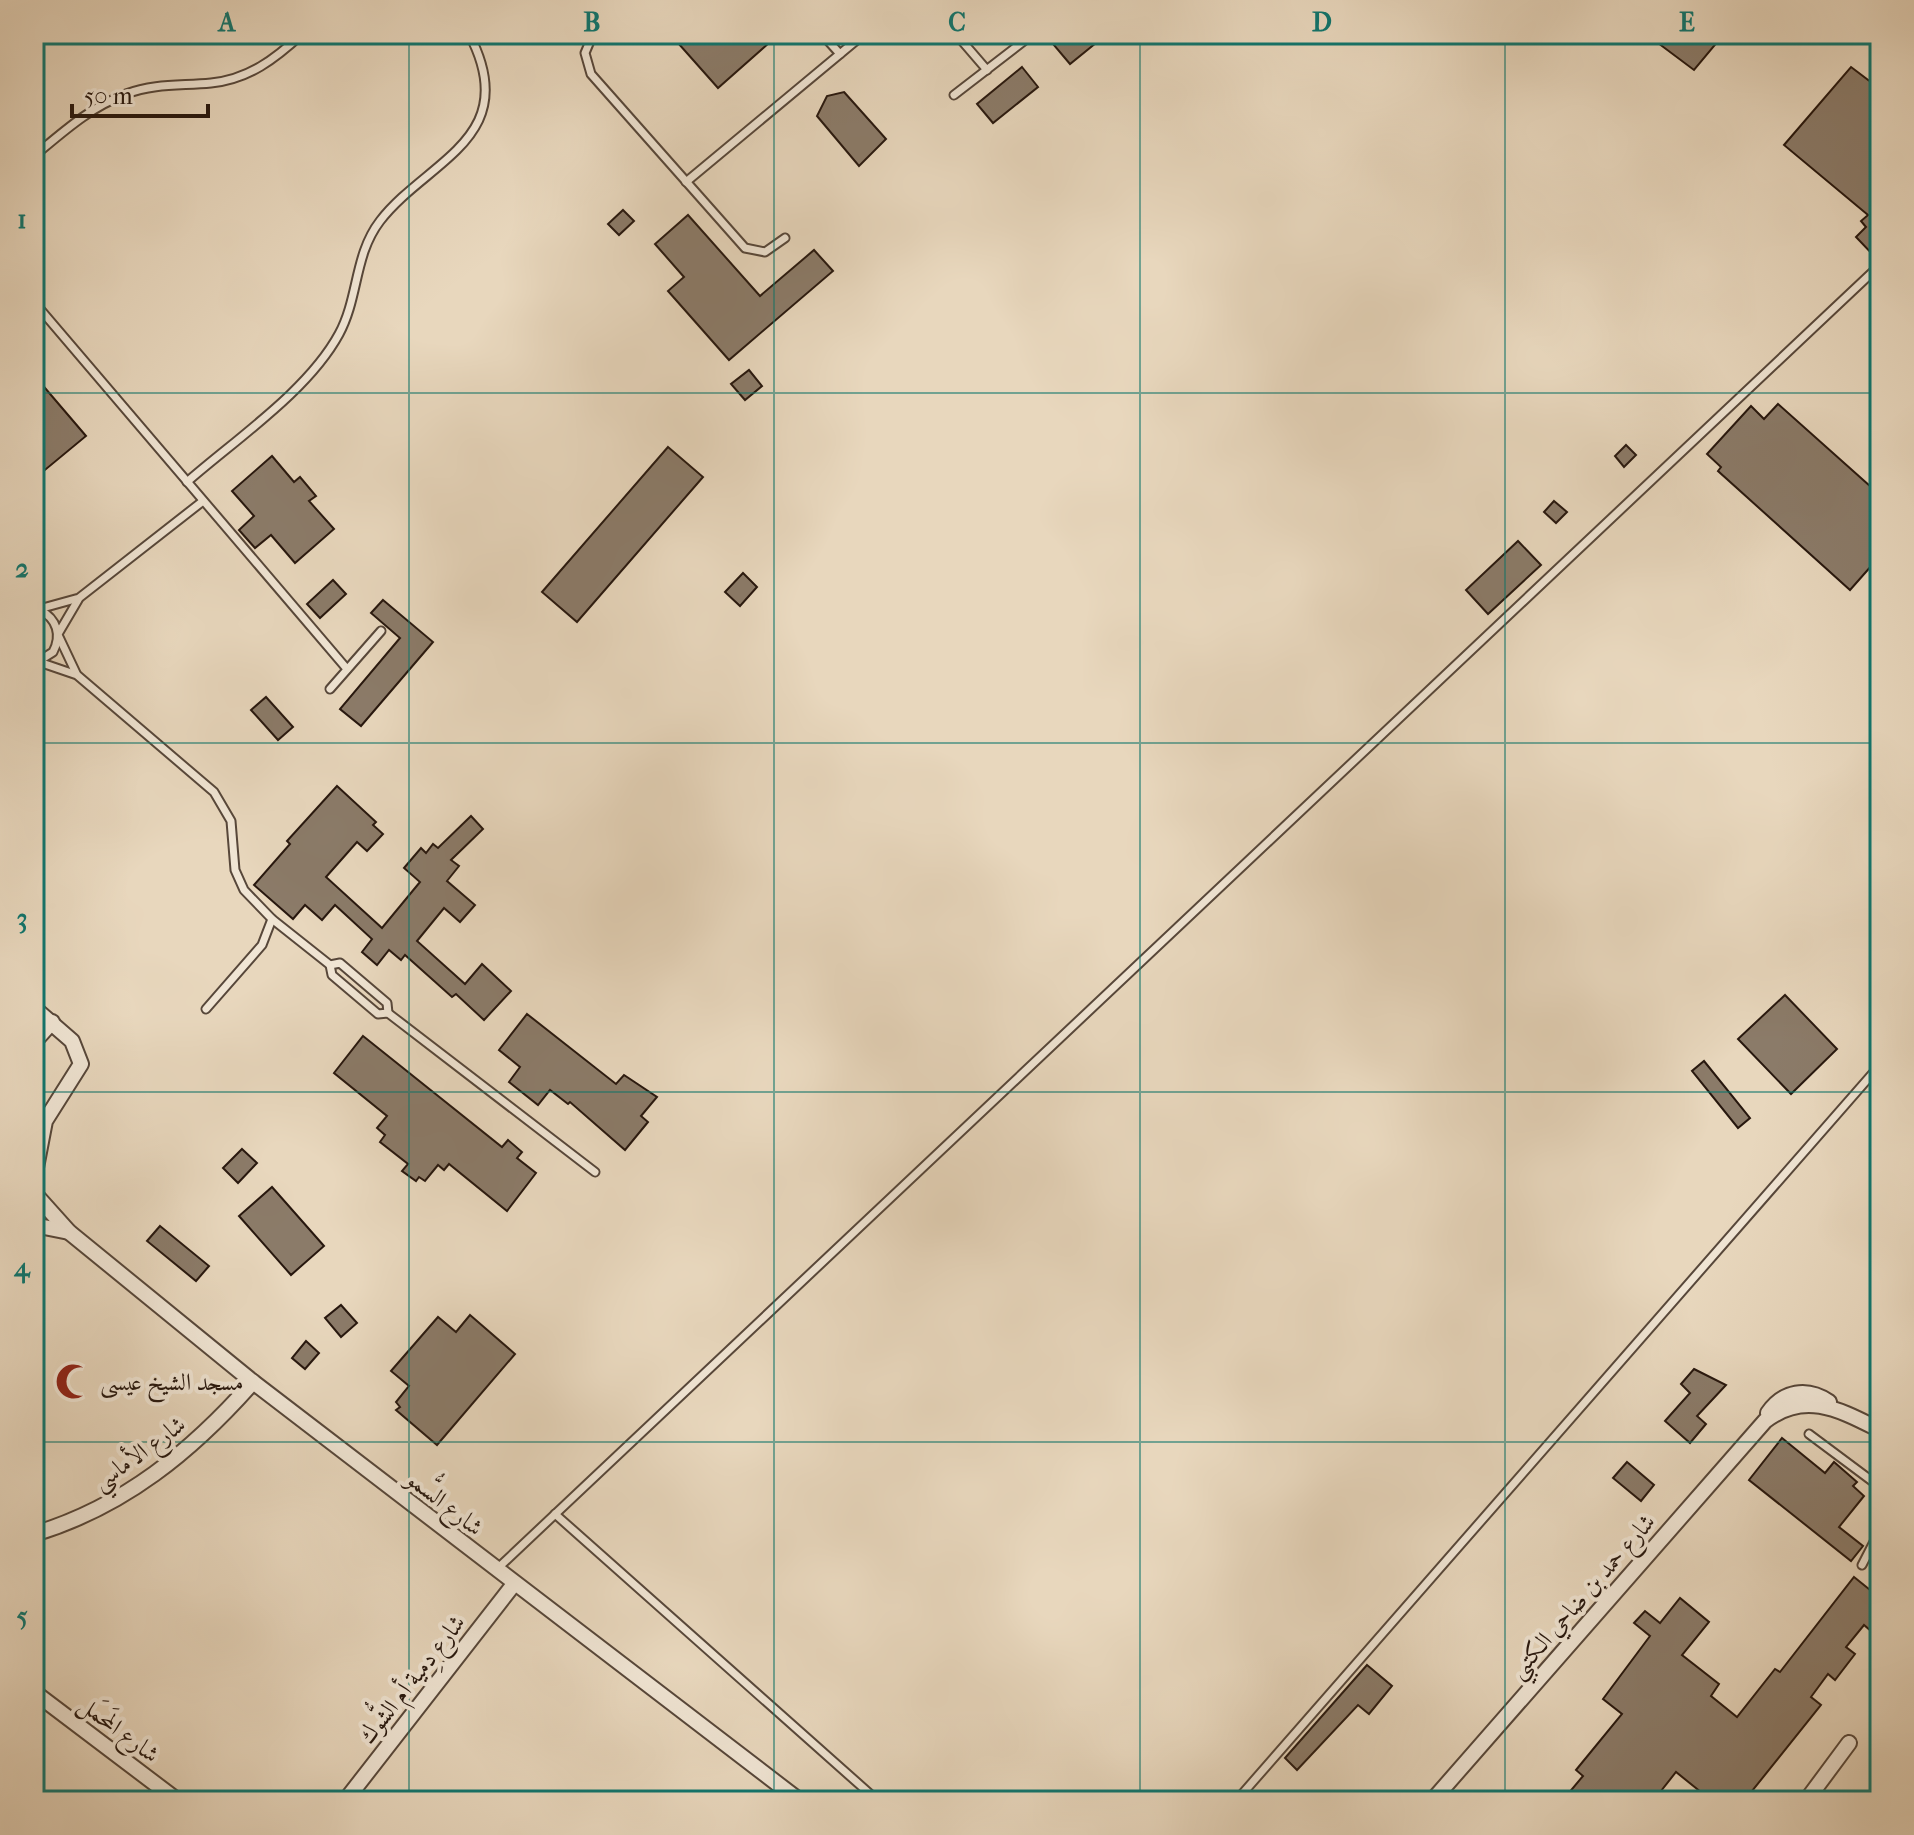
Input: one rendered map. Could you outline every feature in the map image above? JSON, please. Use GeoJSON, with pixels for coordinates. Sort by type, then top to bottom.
{"type":"FeatureCollection","features":[{"type":"Feature","properties":{"kind":"street"},"geometry":{"type":"LineString","coordinates":[[34,1008],[78,1048],[81,1064],[45,1121],[34,1178]]}},
{"type":"Feature","properties":{"kind":"street"},"geometry":{"type":"LineString","coordinates":[[34,1042],[52,1022]]}},
{"type":"Feature","properties":{"kind":"street","name":"شارع السُّمو"},"geometry":{"type":"LineString","coordinates":[[34,1193],[69,1232],[253,1382],[800,1801]]}},
{"type":"Feature","properties":{"kind":"street","name":"شارع السُّمو"},"geometry":{"type":"LineString","coordinates":[[34,1225],[69,1232]]}},
{"type":"Feature","properties":{"kind":"street","name":"شارع الأماسي"},"geometry":{"type":"LineString","coordinates":[[34,1534],[85,1516],[146,1482],[201,1437],[253,1382]]}},
{"type":"Feature","properties":{"kind":"street","name":"شارع حمد بن ضاحي الكتبي"},"geometry":{"type":"LineString","coordinates":[[1432,1801],[1765,1421],[1774,1404],[1790,1394],[1819,1395],[1834,1407],[1880,1430]]}},
{"type":"Feature","properties":{"kind":"street","name":"شارع دِمية أم الشُّوك"},"geometry":{"type":"LineString","coordinates":[[345,1801],[514,1584]]}},
{"type":"Feature","properties":{"kind":"street","name":"شارع المَحمَل"},"geometry":{"type":"LineString","coordinates":[[34,1692],[178,1801]]}},
{"type":"Feature","properties":{"kind":"street"},"geometry":{"type":"LineString","coordinates":[[1806,1801],[1849,1743]]}},
{"type":"Feature","properties":{"kind":"lane"},"geometry":{"type":"LineString","coordinates":[[34,156],[72,123],[107,102],[163,85],[212,83],[243,76],[271,61],[302,34]]}},
{"type":"Feature","properties":{"kind":"lane"},"geometry":{"type":"LineString","coordinates":[[187,482],[320,363],[348,315],[357,268],[370,236],[393,207],[445,164],[471,133],[483,95],[479,55],[469,34]]}},
{"type":"Feature","properties":{"kind":"lane"},"geometry":{"type":"LineString","coordinates":[[593,34],[585,53],[591,74],[745,248],[765,252],[785,238]]}},
{"type":"Feature","properties":{"kind":"lane"},"geometry":{"type":"LineString","coordinates":[[822,34],[840,54]]}},
{"type":"Feature","properties":{"kind":"lane"},"geometry":{"type":"LineString","coordinates":[[686,182],[864,34]]}},
{"type":"Feature","properties":{"kind":"lane"},"geometry":{"type":"LineString","coordinates":[[956,34],[987,70]]}},
{"type":"Feature","properties":{"kind":"lane"},"geometry":{"type":"LineString","coordinates":[[954,95],[1033,34]]}},
{"type":"Feature","properties":{"kind":"lane"},"geometry":{"type":"LineString","coordinates":[[496,1570],[1880,265]]}},
{"type":"Feature","properties":{"kind":"lane"},"geometry":{"type":"LineString","coordinates":[[34,302],[347,669]]}},
{"type":"Feature","properties":{"kind":"lane"},"geometry":{"type":"LineString","coordinates":[[37,663],[53,652],[58,635],[79,598],[203,501]]}},
{"type":"Feature","properties":{"kind":"lane"},"geometry":{"type":"LineString","coordinates":[[36,609],[79,598]]}},
{"type":"Feature","properties":{"kind":"lane"},"geometry":{"type":"LineString","coordinates":[[36,609],[52,619],[77,675],[222,801],[231,821],[238,881],[272,919],[330,965],[332,975],[378,1014],[388,1013],[595,1172]]}},
{"type":"Feature","properties":{"kind":"lane"},"geometry":{"type":"LineString","coordinates":[[330,689],[381,631]]}},
{"type":"Feature","properties":{"kind":"lane"},"geometry":{"type":"LineString","coordinates":[[37,663],[77,675]]}},
{"type":"Feature","properties":{"kind":"lane"},"geometry":{"type":"LineString","coordinates":[[206,1009],[262,945],[272,919]]}},
{"type":"Feature","properties":{"kind":"lane"},"geometry":{"type":"LineString","coordinates":[[330,965],[340,963],[387,1003],[388,1013]]}},
{"type":"Feature","properties":{"kind":"lane"},"geometry":{"type":"LineString","coordinates":[[1236,1801],[1880,1065]]}},
{"type":"Feature","properties":{"kind":"lane"},"geometry":{"type":"LineString","coordinates":[[1809,1434],[1880,1487]]}},
{"type":"Feature","properties":{"kind":"lane"},"geometry":{"type":"LineString","coordinates":[[555,1514],[878,1801]]}},
{"type":"Feature","properties":{"kind":"lane"},"geometry":{"type":"LineString","coordinates":[[1862,1565],[1880,1530]]}},
{"type":"Feature","properties":{"kind":"building"},"geometry":{"type":"Polygon","coordinates":[[[670,34],[761,34],[769,43],[718,88],[670,34]]]}},
{"type":"Feature","properties":{"kind":"building"},"geometry":{"type":"Polygon","coordinates":[[[1066,34],[1107,34],[1070,64],[1053,44],[1066,34]]]}},
{"type":"Feature","properties":{"kind":"building"},"geometry":{"type":"Polygon","coordinates":[[[1646,34],[1724,34],[1694,70],[1646,34]]]}},
{"type":"Feature","properties":{"kind":"building"},"geometry":{"type":"Polygon","coordinates":[[[1022,67],[1038,87],[993,123],[977,104],[1022,67]]]}},
{"type":"Feature","properties":{"kind":"building"},"geometry":{"type":"Polygon","coordinates":[[[1851,67],[1880,89],[1880,259],[1856,237],[1866,227],[1861,221],[1868,215],[1784,145],[1851,67]]]}},
{"type":"Feature","properties":{"kind":"building"},"geometry":{"type":"Polygon","coordinates":[[[844,92],[886,139],[859,166],[817,116],[827,96],[844,92]]]}},
{"type":"Feature","properties":{"kind":"building"},"geometry":{"type":"Polygon","coordinates":[[[623,210],[634,221],[619,235],[608,224],[623,210]]]}},
{"type":"Feature","properties":{"kind":"building"},"geometry":{"type":"Polygon","coordinates":[[[688,215],[760,296],[814,250],[833,271],[729,360],[668,291],[684,277],[655,244],[688,215]]]}},
{"type":"Feature","properties":{"kind":"building"},"geometry":{"type":"Polygon","coordinates":[[[749,370],[762,386],[745,400],[731,384],[749,370]]]}},
{"type":"Feature","properties":{"kind":"building"},"geometry":{"type":"Polygon","coordinates":[[[45,388],[86,436],[34,479],[34,397],[45,388]]]}},
{"type":"Feature","properties":{"kind":"building"},"geometry":{"type":"Polygon","coordinates":[[[1778,404],[1880,495],[1880,556],[1850,590],[1718,471],[1721,467],[1707,454],[1751,406],[1764,419],[1778,404]]]}},
{"type":"Feature","properties":{"kind":"building"},"geometry":{"type":"Polygon","coordinates":[[[1626,445],[1636,455],[1624,467],[1615,456],[1626,445]]]}},
{"type":"Feature","properties":{"kind":"building"},"geometry":{"type":"Polygon","coordinates":[[[668,447],[703,477],[577,622],[542,592],[668,447]]]}},
{"type":"Feature","properties":{"kind":"building"},"geometry":{"type":"Polygon","coordinates":[[[272,456],[294,482],[300,477],[316,496],[309,501],[334,529],[295,563],[271,535],[255,548],[239,530],[254,516],[232,491],[272,456]]]}},
{"type":"Feature","properties":{"kind":"building"},"geometry":{"type":"Polygon","coordinates":[[[1554,501],[1567,512],[1556,523],[1544,512],[1554,501]]]}},
{"type":"Feature","properties":{"kind":"building"},"geometry":{"type":"Polygon","coordinates":[[[1518,541],[1541,565],[1488,614],[1466,590],[1518,541]]]}},
{"type":"Feature","properties":{"kind":"building"},"geometry":{"type":"Polygon","coordinates":[[[743,573],[757,587],[740,606],[725,592],[743,573]]]}},
{"type":"Feature","properties":{"kind":"building"},"geometry":{"type":"Polygon","coordinates":[[[333,580],[346,594],[320,618],[307,604],[333,580]]]}},
{"type":"Feature","properties":{"kind":"building"},"geometry":{"type":"Polygon","coordinates":[[[383,600],[433,642],[361,726],[340,709],[400,638],[371,613],[383,600]]]}},
{"type":"Feature","properties":{"kind":"building"},"geometry":{"type":"Polygon","coordinates":[[[266,697],[293,727],[278,740],[251,710],[266,697]]]}},
{"type":"Feature","properties":{"kind":"building"},"geometry":{"type":"Polygon","coordinates":[[[337,786],[376,822],[373,825],[383,834],[367,851],[357,842],[326,877],[382,928],[420,882],[404,868],[421,848],[426,853],[433,844],[438,848],[471,816],[483,829],[451,860],[459,866],[447,881],[475,905],[460,922],[444,908],[417,941],[465,984],[482,964],[511,991],[484,1020],[456,994],[452,997],[405,955],[401,960],[389,950],[377,965],[362,952],[372,939],[335,905],[322,920],[305,905],[293,919],[254,885],[290,844],[287,841],[337,786]]]}},
{"type":"Feature","properties":{"kind":"building"},"geometry":{"type":"Polygon","coordinates":[[[1785,995],[1837,1049],[1791,1094],[1738,1039],[1785,995]]]}},
{"type":"Feature","properties":{"kind":"building"},"geometry":{"type":"Polygon","coordinates":[[[527,1014],[616,1084],[624,1075],[657,1097],[641,1116],[648,1122],[625,1150],[570,1102],[568,1104],[550,1090],[538,1105],[509,1082],[520,1067],[499,1050],[527,1014]]]}},
{"type":"Feature","properties":{"kind":"building"},"geometry":{"type":"Polygon","coordinates":[[[363,1036],[502,1147],[508,1140],[522,1152],[517,1158],[536,1173],[507,1211],[449,1164],[444,1170],[438,1165],[425,1181],[419,1177],[416,1181],[402,1171],[408,1164],[380,1142],[385,1135],[377,1128],[387,1116],[334,1073],[363,1036]]]}},
{"type":"Feature","properties":{"kind":"building"},"geometry":{"type":"Polygon","coordinates":[[[1704,1061],[1750,1118],[1738,1128],[1692,1071],[1704,1061]]]}},
{"type":"Feature","properties":{"kind":"building"},"geometry":{"type":"Polygon","coordinates":[[[242,1149],[257,1163],[238,1183],[223,1168],[242,1149]]]}},
{"type":"Feature","properties":{"kind":"building"},"geometry":{"type":"Polygon","coordinates":[[[272,1187],[324,1246],[291,1275],[239,1216],[272,1187]]]}},
{"type":"Feature","properties":{"kind":"building"},"geometry":{"type":"Polygon","coordinates":[[[160,1226],[209,1266],[196,1281],[147,1241],[160,1226]]]}},
{"type":"Feature","properties":{"kind":"building"},"geometry":{"type":"Polygon","coordinates":[[[341,1305],[357,1323],[341,1337],[325,1318],[341,1305]]]}},
{"type":"Feature","properties":{"kind":"building"},"geometry":{"type":"Polygon","coordinates":[[[470,1315],[515,1354],[437,1445],[396,1410],[400,1407],[396,1402],[409,1386],[391,1371],[438,1317],[456,1332],[470,1315]]]}},
{"type":"Feature","properties":{"kind":"building"},"geometry":{"type":"Polygon","coordinates":[[[306,1341],[319,1353],[305,1369],[292,1358],[306,1341]]]}},
{"type":"Feature","properties":{"kind":"building"},"geometry":{"type":"Polygon","coordinates":[[[1694,1369],[1726,1385],[1697,1416],[1706,1424],[1690,1443],[1665,1421],[1690,1393],[1681,1384],[1694,1369]]]}},
{"type":"Feature","properties":{"kind":"building"},"geometry":{"type":"Polygon","coordinates":[[[1782,1438],[1825,1473],[1834,1462],[1857,1482],[1853,1486],[1864,1496],[1839,1527],[1863,1546],[1851,1561],[1749,1480],[1782,1438]]]}},
{"type":"Feature","properties":{"kind":"building"},"geometry":{"type":"Polygon","coordinates":[[[1627,1462],[1654,1485],[1641,1501],[1613,1478],[1627,1462]]]}},
{"type":"Feature","properties":{"kind":"building"},"geometry":{"type":"Polygon","coordinates":[[[1854,1577],[1880,1598],[1880,1620],[1871,1631],[1864,1625],[1846,1647],[1855,1654],[1835,1680],[1828,1674],[1811,1697],[1821,1705],[1744,1801],[1712,1801],[1676,1772],[1653,1801],[1562,1801],[1583,1776],[1576,1770],[1622,1714],[1603,1699],[1650,1636],[1634,1623],[1645,1611],[1660,1623],[1680,1598],[1709,1622],[1682,1655],[1719,1684],[1711,1696],[1737,1717],[1775,1669],[1780,1672],[1854,1577]]]}},
{"type":"Feature","properties":{"kind":"building"},"geometry":{"type":"Polygon","coordinates":[[[1367,1665],[1392,1686],[1369,1714],[1358,1705],[1297,1770],[1285,1758],[1367,1665]]]}},
{"type":"Feature","properties":{"kind":"place","name":"مسجد الشيخ عيسى"},"geometry":{"type":"Point","coordinates":[74,1382]}}]}
